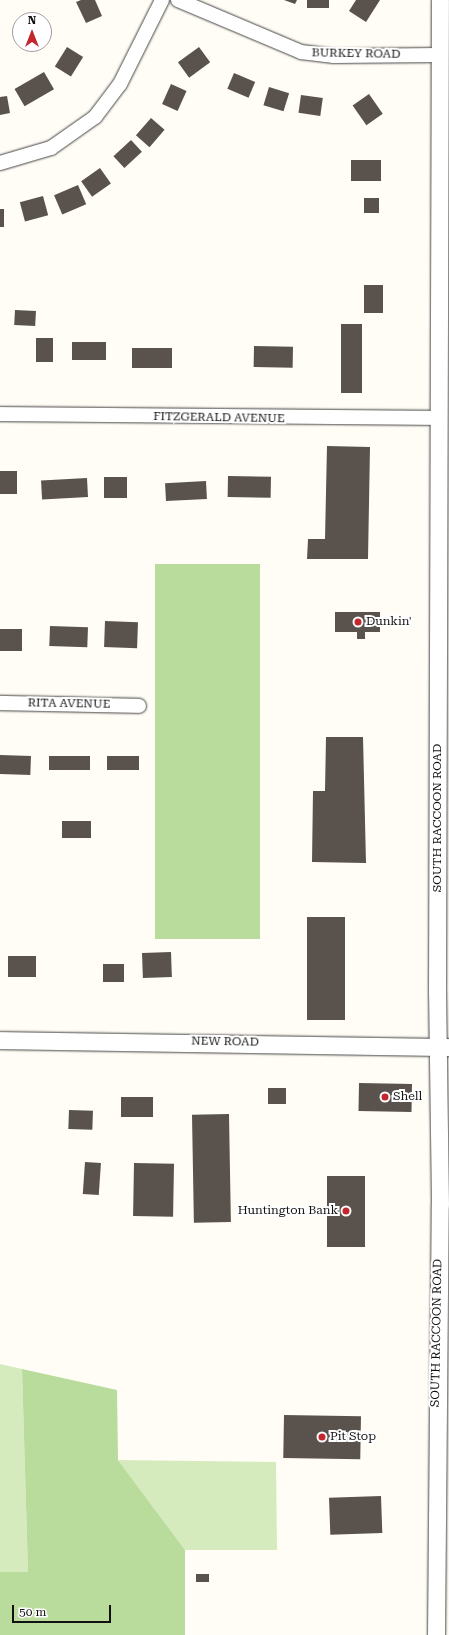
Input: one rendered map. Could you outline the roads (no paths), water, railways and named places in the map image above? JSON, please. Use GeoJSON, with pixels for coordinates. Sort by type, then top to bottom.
{"type":"FeatureCollection","features":[{"type":"Feature","properties":{"kind":"street"},"geometry":{"type":"LineString","coordinates":[[0,163],[51,148],[95,117],[120,84],[162,0]]}},
{"type":"Feature","properties":{"kind":"street","name":"BURKEY ROAD"},"geometry":{"type":"LineString","coordinates":[[178,0],[301,52],[334,56],[445,55]]}},
{"type":"Feature","properties":{"kind":"street","name":"SOUTH RACCOON ROAD"},"geometry":{"type":"LineString","coordinates":[[436,1635],[444,1047],[444,580],[439,418],[445,55],[440,0]]}},
{"type":"Feature","properties":{"kind":"street","name":"FITZGERALD AVENUE"},"geometry":{"type":"LineString","coordinates":[[0,414],[439,418]]}},
{"type":"Feature","properties":{"kind":"street","name":"RITA AVENUE"},"geometry":{"type":"LineString","coordinates":[[0,703],[139,706]]}},
{"type":"Feature","properties":{"kind":"street","name":"NEW ROAD"},"geometry":{"type":"LineString","coordinates":[[0,1040],[444,1047]]}},
{"type":"Feature","properties":{"kind":"place","name":"Dunkin'"},"geometry":{"type":"Point","coordinates":[358,622]}},
{"type":"Feature","properties":{"kind":"place","name":"Shell"},"geometry":{"type":"Point","coordinates":[385,1097]}},
{"type":"Feature","properties":{"kind":"place","name":"Huntington Bank"},"geometry":{"type":"Point","coordinates":[346,1211]}},
{"type":"Feature","properties":{"kind":"place","name":"Pit Stop"},"geometry":{"type":"Point","coordinates":[322,1437]}}]}
